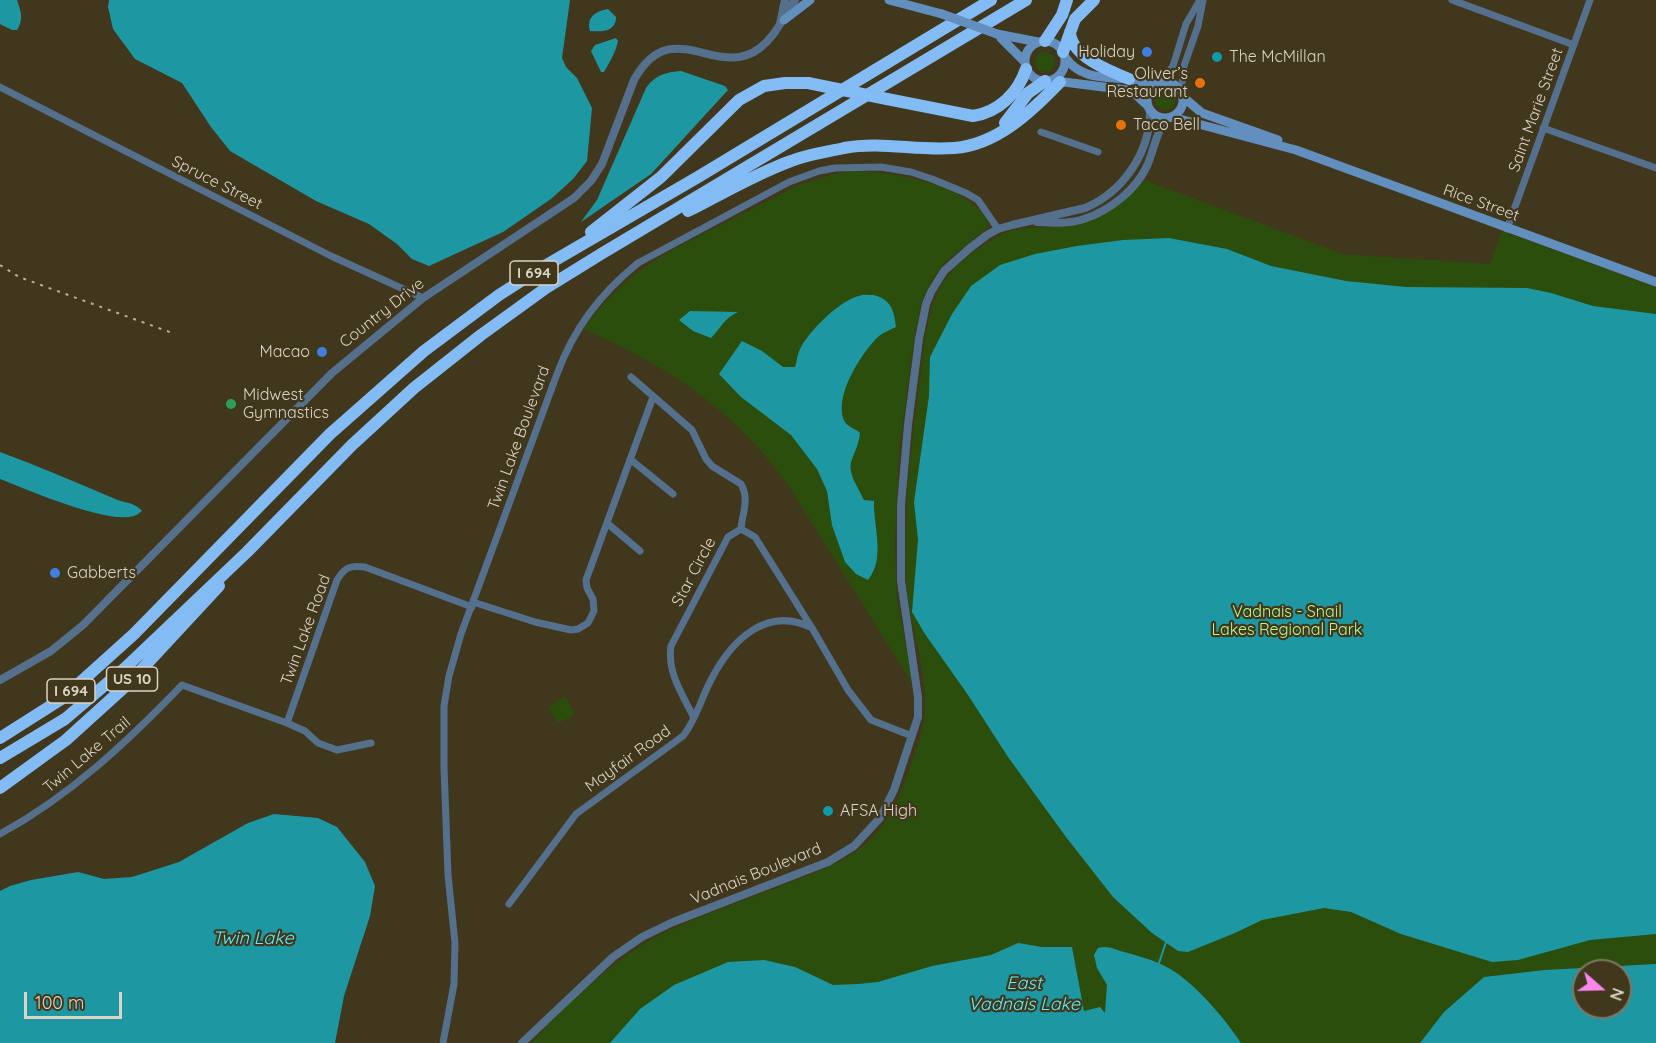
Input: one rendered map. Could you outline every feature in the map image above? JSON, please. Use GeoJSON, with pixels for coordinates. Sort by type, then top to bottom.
{"type":"FeatureCollection","features":[{"type":"Feature","properties":{"kind":"highway","name":"I 694"},"geometry":{"type":"LineString","coordinates":[[0,738],[63,698],[134,634],[241,522],[360,405],[424,351],[499,295],[991,0]]}},
{"type":"Feature","properties":{"kind":"highway","name":"I 694"},"geometry":{"type":"LineString","coordinates":[[0,758],[65,719],[125,669],[247,552],[352,445],[414,388],[473,341],[546,288],[601,254],[1026,0]]}},
{"type":"Feature","properties":{"kind":"highway"},"geometry":{"type":"LineString","coordinates":[[1042,42],[1062,15],[1066,0]]}},
{"type":"Feature","properties":{"kind":"highway"},"geometry":{"type":"LineString","coordinates":[[1064,54],[1075,19],[1094,0]]}},
{"type":"Feature","properties":{"kind":"highway"},"geometry":{"type":"LineString","coordinates":[[1070,32],[1071,43],[1094,62],[1129,79]]}},
{"type":"Feature","properties":{"kind":"highway"},"geometry":{"type":"LineString","coordinates":[[499,295],[582,238],[646,190],[739,100],[764,86],[808,83],[965,115],[985,114],[998,108],[1020,85],[1026,65]]}},
{"type":"Feature","properties":{"kind":"highway"},"geometry":{"type":"LineString","coordinates":[[601,254],[793,160],[857,146],[953,148],[987,141],[1037,105],[1052,81]]}},
{"type":"Feature","properties":{"kind":"highway","name":"US 10"},"geometry":{"type":"LineString","coordinates":[[0,788],[66,740],[130,682],[206,602],[247,552]]}},
{"type":"Feature","properties":{"kind":"main road"},"geometry":{"type":"LineString","coordinates":[[782,22],[810,0]]}},
{"type":"Feature","properties":{"kind":"main road"},"geometry":{"type":"LineString","coordinates":[[889,0],[942,14],[996,34],[1058,46],[1073,67],[1088,75],[1173,84],[1182,95],[1181,109],[1169,118],[1160,118],[1136,94],[1127,90],[1034,77],[1009,44],[996,34]]}},
{"type":"Feature","properties":{"kind":"main road"},"geometry":{"type":"LineString","coordinates":[[1026,65],[1029,50],[1042,42]]}},
{"type":"Feature","properties":{"kind":"main road"},"geometry":{"type":"LineString","coordinates":[[1052,81],[1060,73],[1064,54]]}},
{"type":"Feature","properties":{"kind":"main road"},"geometry":{"type":"LineString","coordinates":[[1149,108],[1148,94],[1158,83]]}},
{"type":"Feature","properties":{"kind":"main road","name":"Rice Street"},"geometry":{"type":"LineString","coordinates":[[1182,95],[1198,111],[1274,137],[1296,150]]}},
{"type":"Feature","properties":{"kind":"main road","name":"Rice Street"},"geometry":{"type":"LineString","coordinates":[[1169,118],[1296,150],[1656,282]]}},
{"type":"Feature","properties":{"kind":"street","name":"Country Drive"},"geometry":{"type":"LineString","coordinates":[[782,22],[785,0]]}},
{"type":"Feature","properties":{"kind":"street","name":"Country Drive"},"geometry":{"type":"LineString","coordinates":[[0,680],[51,651],[83,625],[316,388],[423,298],[574,198],[591,181],[608,149],[638,72],[653,57],[678,48],[721,57],[742,56],[759,49],[782,22],[795,0]]}},
{"type":"Feature","properties":{"kind":"street"},"geometry":{"type":"LineString","coordinates":[[1158,83],[1173,66],[1186,24],[1201,0]]}},
{"type":"Feature","properties":{"kind":"street"},"geometry":{"type":"LineString","coordinates":[[1182,95],[1184,66],[1198,26],[1201,0]]}},
{"type":"Feature","properties":{"kind":"street"},"geometry":{"type":"LineString","coordinates":[[1452,0],[1574,45]]}},
{"type":"Feature","properties":{"kind":"street","name":"Saint Marie Street"},"geometry":{"type":"LineString","coordinates":[[1507,229],[1590,0]]}},
{"type":"Feature","properties":{"kind":"street","name":"Spruce Street"},"geometry":{"type":"LineString","coordinates":[[0,87],[332,256],[423,298]]}},
{"type":"Feature","properties":{"kind":"street"},"geometry":{"type":"LineString","coordinates":[[1117,194],[1142,151],[1150,122],[1149,108]]}},
{"type":"Feature","properties":{"kind":"street"},"geometry":{"type":"LineString","coordinates":[[1117,194],[1136,184],[1145,169],[1158,131],[1169,118]]}},
{"type":"Feature","properties":{"kind":"street"},"geometry":{"type":"LineString","coordinates":[[1544,128],[1656,168]]}},
{"type":"Feature","properties":{"kind":"street"},"geometry":{"type":"LineString","coordinates":[[1041,132],[1098,152]]}},
{"type":"Feature","properties":{"kind":"street","name":"Twin Lake Boulevard"},"geometry":{"type":"LineString","coordinates":[[443,1043],[454,984],[455,943],[448,875],[444,706],[454,655],[568,345],[587,314],[618,279],[638,264],[789,182],[835,168],[881,167],[911,172],[932,179],[978,200],[998,229]]}},
{"type":"Feature","properties":{"kind":"street","name":"Vadnais Boulevard"},"geometry":{"type":"LineString","coordinates":[[522,1043],[613,957],[642,937],[674,922],[828,862],[854,846],[872,827],[887,805],[918,717],[918,697],[904,607],[900,559],[901,494],[923,317],[931,292],[952,262],[998,229],[1085,208],[1117,194]]}},
{"type":"Feature","properties":{"kind":"street"},"geometry":{"type":"LineString","coordinates":[[631,377],[692,430],[706,459],[712,466],[741,484],[746,508],[741,529],[755,537],[848,690],[871,720],[912,736]]}},
{"type":"Feature","properties":{"kind":"street"},"geometry":{"type":"LineString","coordinates":[[473,604],[571,630],[583,627],[591,618],[594,611],[593,599],[587,588],[586,580],[653,397]]}},
{"type":"Feature","properties":{"kind":"street"},"geometry":{"type":"LineString","coordinates":[[630,459],[673,494]]}},
{"type":"Feature","properties":{"kind":"street"},"geometry":{"type":"LineString","coordinates":[[607,523],[640,551]]}},
{"type":"Feature","properties":{"kind":"street","name":"Star Circle"},"geometry":{"type":"LineString","coordinates":[[693,716],[672,672],[671,646],[728,537],[741,529]]}},
{"type":"Feature","properties":{"kind":"street","name":"Twin Lake Road"},"geometry":{"type":"LineString","coordinates":[[287,723],[343,570],[348,567],[365,567],[473,604]]}},
{"type":"Feature","properties":{"kind":"street","name":"Mayfair Road"},"geometry":{"type":"LineString","coordinates":[[510,904],[576,814],[683,736],[721,663],[753,629],[770,622],[780,621],[800,623],[812,628]]}},
{"type":"Feature","properties":{"kind":"street","name":"Twin Lake Trail"},"geometry":{"type":"LineString","coordinates":[[0,834],[37,812],[89,774],[133,735],[182,685],[287,723]]}},
{"type":"Feature","properties":{"kind":"street"},"geometry":{"type":"LineString","coordinates":[[287,723],[305,731],[318,743],[337,750],[371,743]]}},
{"type":"Feature","properties":{"kind":"green space"},"geometry":{"type":"Polygon","coordinates":[[[1045,52],[1052,55],[1055,62],[1052,69],[1045,72],[1038,69],[1035,62],[1038,55],[1045,52]]]}},
{"type":"Feature","properties":{"kind":"green space"},"geometry":{"type":"Polygon","coordinates":[[[1165,90],[1172,93],[1175,100],[1172,107],[1165,110],[1158,107],[1155,100],[1158,93],[1165,90]]]}},
{"type":"Feature","properties":{"kind":"green space"},"geometry":{"type":"Polygon","coordinates":[[[853,171],[909,178],[950,190],[981,211],[989,225],[945,262],[933,278],[921,303],[914,339],[899,452],[895,542],[897,598],[913,685],[790,488],[747,436],[723,413],[672,375],[583,329],[622,286],[668,252],[799,185],[834,174],[853,171]]]}},
{"type":"Feature","properties":{"kind":"green space","name":"Vadnais - Snail Lakes Regional Park"},"geometry":{"type":"Polygon","coordinates":[[[1144,180],[1343,254],[1490,264],[1502,231],[1656,287],[1656,1043],[531,1043],[589,985],[639,947],[688,922],[839,862],[863,846],[883,825],[895,806],[904,784],[920,738],[925,714],[923,674],[907,595],[905,554],[911,454],[924,345],[934,300],[945,279],[953,270],[971,254],[998,236],[1015,230],[1079,224],[1110,210],[1129,196],[1144,180]]]}},
{"type":"Feature","properties":{"kind":"green space"},"geometry":{"type":"Polygon","coordinates":[[[565,696],[575,715],[558,723],[549,708],[565,696]]]}},
{"type":"Feature","properties":{"kind":"water"},"geometry":{"type":"Polygon","coordinates":[[[0,0],[17,0],[21,19],[17,30],[0,24],[0,0]]]}},
{"type":"Feature","properties":{"kind":"water"},"geometry":{"type":"Polygon","coordinates":[[[109,0],[570,0],[562,58],[566,67],[577,78],[592,108],[587,161],[573,179],[551,199],[503,232],[429,266],[412,259],[397,244],[369,224],[316,201],[230,151],[182,83],[135,59],[113,29],[108,7],[109,0]]]}},
{"type":"Feature","properties":{"kind":"water"},"geometry":{"type":"Polygon","coordinates":[[[608,9],[616,17],[614,26],[604,31],[590,31],[591,18],[600,11],[608,9]]]}},
{"type":"Feature","properties":{"kind":"water"},"geometry":{"type":"Polygon","coordinates":[[[616,38],[618,41],[614,53],[604,72],[601,72],[591,51],[595,45],[616,38]]]}},
{"type":"Feature","properties":{"kind":"water"},"geometry":{"type":"Polygon","coordinates":[[[681,71],[725,86],[728,90],[651,174],[581,222],[597,200],[646,88],[661,75],[681,71]]]}},
{"type":"Feature","properties":{"kind":"water","name":"Vadnais - Snail Lakes Regional Park"},"geometry":{"type":"Polygon","coordinates":[[[1169,238],[1227,249],[1271,266],[1346,281],[1406,287],[1527,288],[1593,306],[1656,314],[1656,934],[1590,940],[1518,960],[1492,962],[1401,934],[1351,912],[1324,908],[1262,920],[1188,952],[1178,951],[1152,933],[1113,897],[1008,757],[912,612],[918,540],[914,502],[929,396],[930,357],[952,314],[971,286],[1000,265],[1035,254],[1077,246],[1123,240],[1169,238]]]}},
{"type":"Feature","properties":{"kind":"water"},"geometry":{"type":"Polygon","coordinates":[[[862,295],[873,295],[888,302],[896,327],[879,336],[872,343],[857,364],[842,401],[842,412],[846,424],[860,433],[850,467],[852,476],[864,500],[874,501],[878,552],[868,580],[856,574],[845,562],[832,525],[827,491],[817,469],[791,435],[741,397],[719,374],[742,341],[762,351],[783,367],[795,367],[804,342],[825,318],[851,299],[862,295]]]}},
{"type":"Feature","properties":{"kind":"water"},"geometry":{"type":"Polygon","coordinates":[[[690,311],[738,312],[726,320],[711,338],[693,331],[679,320],[690,311]]]}},
{"type":"Feature","properties":{"kind":"water"},"geometry":{"type":"Polygon","coordinates":[[[0,452],[132,504],[142,511],[134,516],[121,517],[87,511],[0,479],[0,452]]]}},
{"type":"Feature","properties":{"kind":"water","name":"Twin Lake"},"geometry":{"type":"Polygon","coordinates":[[[274,814],[318,818],[337,827],[365,862],[375,886],[370,916],[344,996],[335,1043],[0,1043],[0,891],[31,880],[78,872],[104,879],[132,877],[179,862],[248,823],[274,814]]]}},
{"type":"Feature","properties":{"kind":"water","name":"East Vadnais Lake"},"geometry":{"type":"Polygon","coordinates":[[[1018,943],[1042,947],[1072,947],[1084,1011],[1100,1007],[1105,1013],[1107,985],[1097,968],[1094,955],[1098,948],[1111,948],[1163,965],[1184,978],[1202,995],[1220,1014],[1241,1043],[610,1043],[640,1009],[674,985],[728,962],[764,960],[795,967],[833,985],[858,984],[878,982],[932,966],[991,955],[1018,943]]]}},
{"type":"Feature","properties":{"kind":"water"},"geometry":{"type":"Polygon","coordinates":[[[1656,964],[1656,1043],[1420,1043],[1444,1012],[1484,977],[1572,969],[1572,1019],[1632,1019],[1632,965],[1656,964]]]}},
{"type":"Feature","properties":{"kind":"waterway"},"geometry":{"type":"LineString","coordinates":[[1159,963],[1166,942]]}},
{"type":"Feature","properties":{"kind":"railway"},"geometry":{"type":"LineString","coordinates":[[0,265],[19,277],[175,334]]}},
{"type":"Feature","properties":{"kind":"place","name":"Holiday"},"geometry":{"type":"Point","coordinates":[1147,52]}},
{"type":"Feature","properties":{"kind":"place","name":"The McMillan"},"geometry":{"type":"Point","coordinates":[1217,57]}},
{"type":"Feature","properties":{"kind":"place","name":"Oliver’s Restaurant"},"geometry":{"type":"Point","coordinates":[1200,83]}},
{"type":"Feature","properties":{"kind":"place","name":"Taco Bell"},"geometry":{"type":"Point","coordinates":[1121,125]}},
{"type":"Feature","properties":{"kind":"place","name":"Macao"},"geometry":{"type":"Point","coordinates":[322,352]}},
{"type":"Feature","properties":{"kind":"place","name":"Midwest Gymnastics"},"geometry":{"type":"Point","coordinates":[231,404]}},
{"type":"Feature","properties":{"kind":"place","name":"Gabberts"},"geometry":{"type":"Point","coordinates":[55,573]}},
{"type":"Feature","properties":{"kind":"place","name":"AFSA High"},"geometry":{"type":"Point","coordinates":[828,811]}}]}
